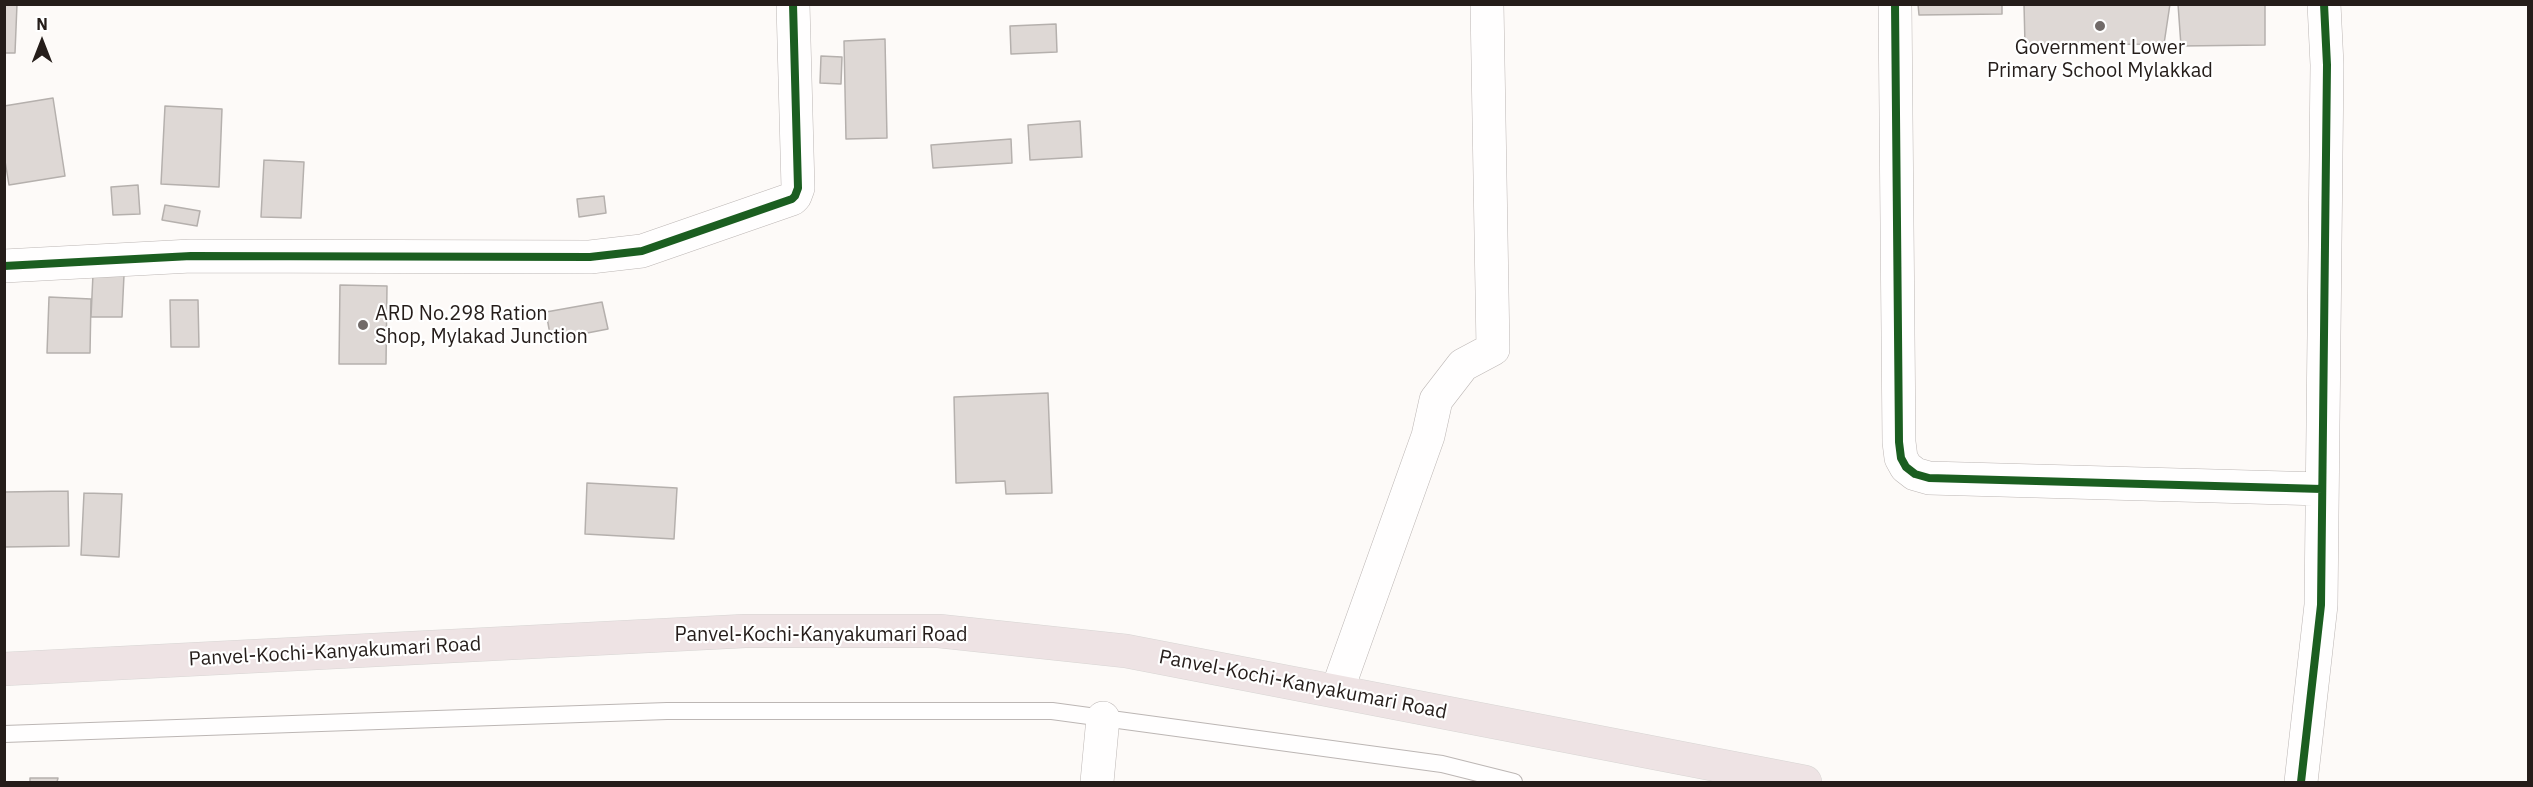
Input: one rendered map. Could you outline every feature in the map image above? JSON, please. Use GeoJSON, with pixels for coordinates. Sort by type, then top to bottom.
{"type":"FeatureCollection","features":[{"type":"Feature","properties":{"kind":"highway","name":"Panvel-Kochi-Kanyakumari Road"},"geometry":{"type":"LineString","coordinates":[[4,669],[745,631],[939,631],[1126,651],[1805,783]]}},
{"type":"Feature","properties":{"kind":"street"},"geometry":{"type":"LineString","coordinates":[[4,266],[191,255],[590,257],[642,251],[792,199],[795,196],[798,188],[793,4]]}},
{"type":"Feature","properties":{"kind":"street"},"geometry":{"type":"LineString","coordinates":[[1336,691],[1428,436],[1436,400],[1463,365],[1493,349],[1487,4]]}},
{"type":"Feature","properties":{"kind":"street"},"geometry":{"type":"LineString","coordinates":[[1895,4],[1899,442],[1901,458],[1906,467],[1915,474],[1929,478],[2322,489]]}},
{"type":"Feature","properties":{"kind":"street"},"geometry":{"type":"LineString","coordinates":[[2301,783],[2321,605],[2327,65],[2324,4]]}},
{"type":"Feature","properties":{"kind":"street"},"geometry":{"type":"LineString","coordinates":[[1097,783],[1103,718]]}},
{"type":"Feature","properties":{"kind":"lane"},"geometry":{"type":"LineString","coordinates":[[4,734],[667,711],[1052,711],[1442,764],[1514,783]]}},
{"type":"Feature","properties":{"kind":"building"},"geometry":{"type":"Polygon","coordinates":[[[4,4],[17,4],[15,53],[4,53],[4,4]]]}},
{"type":"Feature","properties":{"kind":"building"},"geometry":{"type":"Polygon","coordinates":[[[1918,4],[2002,4],[2002,14],[1919,15],[1918,4]]]}},
{"type":"Feature","properties":{"kind":"building"},"geometry":{"type":"Polygon","coordinates":[[[2024,4],[2170,4],[2164,44],[2025,45],[2024,4]]]}},
{"type":"Feature","properties":{"kind":"building"},"geometry":{"type":"Polygon","coordinates":[[[2178,4],[2265,4],[2265,45],[2181,46],[2178,4]]]}},
{"type":"Feature","properties":{"kind":"building"},"geometry":{"type":"Polygon","coordinates":[[[1056,24],[1057,52],[1011,54],[1010,26],[1056,24]]]}},
{"type":"Feature","properties":{"kind":"building"},"geometry":{"type":"Polygon","coordinates":[[[885,39],[887,138],[846,139],[844,41],[885,39]]]}},
{"type":"Feature","properties":{"kind":"building"},"geometry":{"type":"Polygon","coordinates":[[[821,56],[842,57],[841,84],[820,83],[821,56]]]}},
{"type":"Feature","properties":{"kind":"building"},"geometry":{"type":"Polygon","coordinates":[[[53,98],[65,176],[9,185],[4,155],[4,106],[53,98]]]}},
{"type":"Feature","properties":{"kind":"building"},"geometry":{"type":"Polygon","coordinates":[[[165,106],[222,109],[219,187],[161,184],[165,106]]]}},
{"type":"Feature","properties":{"kind":"building"},"geometry":{"type":"Polygon","coordinates":[[[1080,121],[1082,157],[1030,160],[1028,125],[1080,121]]]}},
{"type":"Feature","properties":{"kind":"building"},"geometry":{"type":"Polygon","coordinates":[[[1011,139],[1012,163],[933,168],[931,145],[1011,139]]]}},
{"type":"Feature","properties":{"kind":"building"},"geometry":{"type":"Polygon","coordinates":[[[264,160],[304,162],[301,218],[261,217],[264,160]]]}},
{"type":"Feature","properties":{"kind":"building"},"geometry":{"type":"Polygon","coordinates":[[[138,185],[140,214],[113,215],[111,187],[138,185]]]}},
{"type":"Feature","properties":{"kind":"building"},"geometry":{"type":"Polygon","coordinates":[[[604,196],[606,213],[579,217],[577,199],[604,196]]]}},
{"type":"Feature","properties":{"kind":"building"},"geometry":{"type":"Polygon","coordinates":[[[165,205],[200,211],[197,226],[162,220],[165,205]]]}},
{"type":"Feature","properties":{"kind":"building"},"geometry":{"type":"Polygon","coordinates":[[[93,274],[124,275],[122,317],[91,317],[93,274]]]}},
{"type":"Feature","properties":{"kind":"building","name":"ARD No.298 Ration Shop, Mylakad Junction"},"geometry":{"type":"Polygon","coordinates":[[[340,285],[387,286],[386,364],[339,364],[340,285]]]}},
{"type":"Feature","properties":{"kind":"building"},"geometry":{"type":"Polygon","coordinates":[[[49,297],[91,299],[90,353],[47,353],[49,297]]]}},
{"type":"Feature","properties":{"kind":"building"},"geometry":{"type":"Polygon","coordinates":[[[170,300],[198,300],[199,347],[171,347],[170,300]]]}},
{"type":"Feature","properties":{"kind":"building"},"geometry":{"type":"Polygon","coordinates":[[[602,302],[608,329],[551,340],[546,312],[602,302]]]}},
{"type":"Feature","properties":{"kind":"building"},"geometry":{"type":"Polygon","coordinates":[[[1048,393],[1052,493],[1006,494],[1005,481],[956,483],[954,397],[1048,393]]]}},
{"type":"Feature","properties":{"kind":"building"},"geometry":{"type":"Polygon","coordinates":[[[587,483],[677,488],[674,539],[585,534],[587,483]]]}},
{"type":"Feature","properties":{"kind":"building"},"geometry":{"type":"Polygon","coordinates":[[[68,491],[69,546],[4,547],[4,492],[68,491]]]}},
{"type":"Feature","properties":{"kind":"building"},"geometry":{"type":"Polygon","coordinates":[[[84,493],[122,494],[119,557],[81,555],[84,493]]]}},
{"type":"Feature","properties":{"kind":"building"},"geometry":{"type":"Polygon","coordinates":[[[30,778],[58,778],[57,782],[30,782],[30,778]]]}},
{"type":"Feature","properties":{"kind":"cycle path"},"geometry":{"type":"LineString","coordinates":[[4,266],[191,256],[590,257],[642,251],[792,199],[795,196],[798,188],[793,4]]}},
{"type":"Feature","properties":{"kind":"cycle path"},"geometry":{"type":"LineString","coordinates":[[1895,4],[1899,442],[1901,458],[1906,467],[1915,474],[1929,478],[2322,489]]}},
{"type":"Feature","properties":{"kind":"cycle path"},"geometry":{"type":"LineString","coordinates":[[2301,782],[2321,605],[2327,65],[2324,4]]}},
{"type":"Feature","properties":{"kind":"place","name":"Government Lower Primary School Mylakkad"},"geometry":{"type":"Point","coordinates":[2100,26]}},
{"type":"Feature","properties":{"kind":"place","name":"ARD No.298 Ration Shop, Mylakad Junction"},"geometry":{"type":"Point","coordinates":[363,325]}}]}
